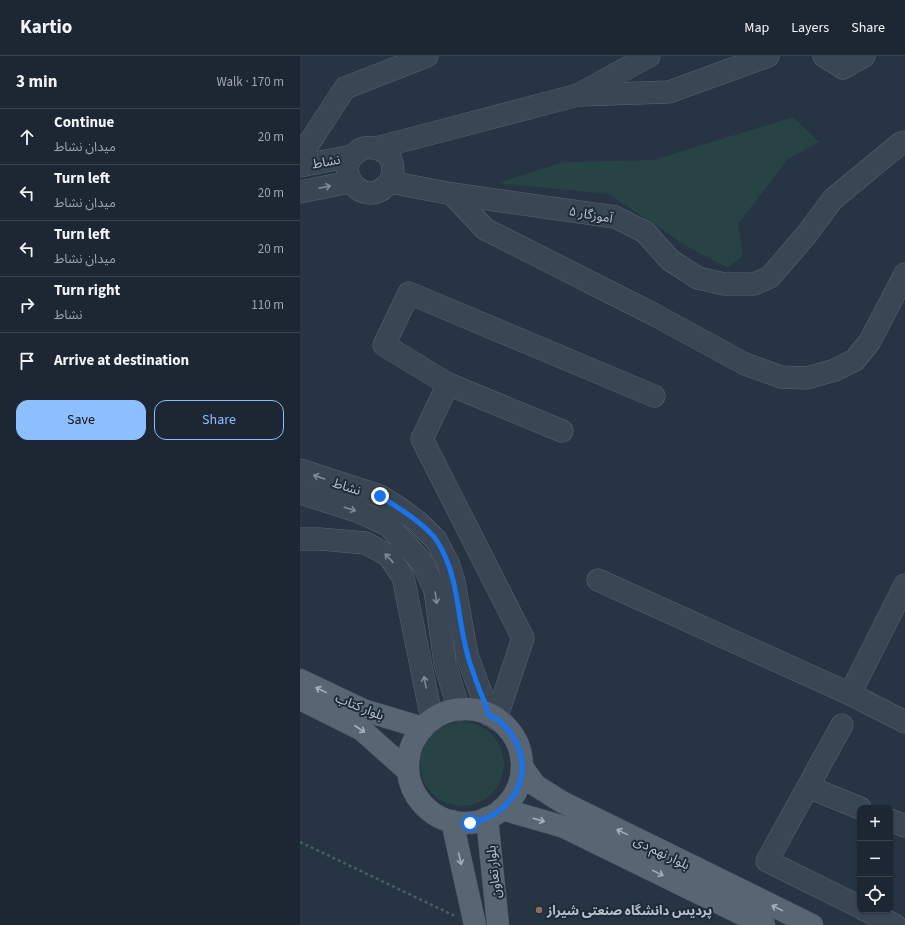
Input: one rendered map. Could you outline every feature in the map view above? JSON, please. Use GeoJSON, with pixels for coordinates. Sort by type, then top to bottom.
{"type":"FeatureCollection","features":[{"type":"Feature","properties":{"kind":"main road","name":"بلوار کتاب"},"geometry":{"type":"LineString","coordinates":[[300,680],[363,710],[427,724]]}},
{"type":"Feature","properties":{"kind":"main road","name":"بلوار کتاب"},"geometry":{"type":"LineString","coordinates":[[300,699],[362,730],[408,771]]}},
{"type":"Feature","properties":{"kind":"main road"},"geometry":{"type":"LineString","coordinates":[[459,710],[474,711],[492,717],[508,730],[515,739],[520,751],[522,767],[521,776],[514,794],[494,814],[470,823],[452,821],[435,815],[422,803],[412,788],[408,771],[409,753],[417,736],[427,724],[450,712],[459,710]]}},
{"type":"Feature","properties":{"kind":"main road","name":"بلوار نهم دی"},"geometry":{"type":"LineString","coordinates":[[522,767],[535,785],[562,802],[812,925]]}},
{"type":"Feature","properties":{"kind":"main road","name":"بلوار نهم دی"},"geometry":{"type":"LineString","coordinates":[[494,814],[564,827],[764,925]]}},
{"type":"Feature","properties":{"kind":"main road","name":"بلوار تعاون"},"geometry":{"type":"LineString","coordinates":[[494,814],[498,925]]}},
{"type":"Feature","properties":{"kind":"main road","name":"بلوار تعاون"},"geometry":{"type":"LineString","coordinates":[[452,821],[468,922]]}},
{"type":"Feature","properties":{"kind":"main road"},"geometry":{"type":"LineString","coordinates":[[485,925],[492,925]]}},
{"type":"Feature","properties":{"kind":"street"},"geometry":{"type":"LineString","coordinates":[[300,157],[345,88],[427,56]]}},
{"type":"Feature","properties":{"kind":"street"},"geometry":{"type":"LineString","coordinates":[[578,95],[649,56]]}},
{"type":"Feature","properties":{"kind":"street"},"geometry":{"type":"LineString","coordinates":[[376,148],[388,155],[394,168],[390,182],[382,190],[370,194],[359,190],[350,182],[347,169],[352,156],[363,148],[376,148],[578,95],[668,92],[768,56]]}},
{"type":"Feature","properties":{"kind":"street"},"geometry":{"type":"LineString","coordinates":[[824,56],[843,68],[864,56]]}},
{"type":"Feature","properties":{"kind":"street","name":"آموزگار ۵"},"geometry":{"type":"LineString","coordinates":[[390,182],[452,194],[615,217],[645,232],[670,260],[698,278],[724,284],[754,284],[770,277],[807,234],[833,199],[863,173],[901,143],[905,142]]}},
{"type":"Feature","properties":{"kind":"street","name":"نشاط"},"geometry":{"type":"LineString","coordinates":[[300,166],[352,156]]}},
{"type":"Feature","properties":{"kind":"street","name":"نشاط"},"geometry":{"type":"LineString","coordinates":[[300,192],[350,182]]}},
{"type":"Feature","properties":{"kind":"street"},"geometry":{"type":"LineString","coordinates":[[452,194],[485,230],[653,314],[745,364],[781,377],[807,378],[835,370],[855,360],[870,341],[905,274]]}},
{"type":"Feature","properties":{"kind":"street"},"geometry":{"type":"LineString","coordinates":[[562,431],[448,384],[384,345],[409,292],[654,396]]}},
{"type":"Feature","properties":{"kind":"street"},"geometry":{"type":"LineString","coordinates":[[448,384],[422,439],[523,638],[492,717]]}},
{"type":"Feature","properties":{"kind":"street","name":"نشاط"},"geometry":{"type":"LineString","coordinates":[[300,470],[380,496],[418,522],[436,540],[448,563],[454,582],[467,655],[492,717]]}},
{"type":"Feature","properties":{"kind":"street","name":"نشاط"},"geometry":{"type":"LineString","coordinates":[[300,493],[357,511],[388,525],[408,545],[424,565],[435,591],[446,664],[459,710]]}},
{"type":"Feature","properties":{"kind":"street"},"geometry":{"type":"LineString","coordinates":[[300,539],[320,539],[366,543],[389,556],[403,577],[427,724]]}},
{"type":"Feature","properties":{"kind":"street"},"geometry":{"type":"LineString","coordinates":[[598,580],[850,694],[905,722]]}},
{"type":"Feature","properties":{"kind":"street"},"geometry":{"type":"LineString","coordinates":[[850,694],[898,613],[905,585]]}},
{"type":"Feature","properties":{"kind":"street"},"geometry":{"type":"LineString","coordinates":[[842,725],[766,861],[857,906]]}},
{"type":"Feature","properties":{"kind":"street"},"geometry":{"type":"LineString","coordinates":[[808,787],[857,807]]}},
{"type":"Feature","properties":{"kind":"street"},"geometry":{"type":"LineString","coordinates":[[893,821],[905,826]]}},
{"type":"Feature","properties":{"kind":"street"},"geometry":{"type":"LineString","coordinates":[[871,913],[895,925]]}},
{"type":"Feature","properties":{"kind":"path"},"geometry":{"type":"LineString","coordinates":[[300,842],[468,922]]}},
{"type":"Feature","properties":{"kind":"green space"},"geometry":{"type":"Polygon","coordinates":[[[793,117],[819,142],[788,159],[738,224],[743,255],[728,268],[688,247],[609,194],[497,183],[564,162],[653,160],[793,117]]]}},
{"type":"Feature","properties":{"kind":"green space"},"geometry":{"type":"Polygon","coordinates":[[[462,722],[478,725],[492,734],[501,748],[504,764],[501,780],[492,794],[478,803],[462,806],[446,803],[432,794],[423,780],[420,764],[423,748],[432,734],[446,725],[462,722]]]}},
{"type":"Feature","properties":{"kind":"place","name":"پردیس دانشگاه صنعتی شیراز"},"geometry":{"type":"Point","coordinates":[539,910]}},
{"type":"Feature","properties":{"kind":"route"},"geometry":{"type":"LineString","coordinates":[[380,496],[418,522],[436,540],[448,563],[454,582],[467,655],[489,715],[508,730],[517,743],[520,751],[522,767],[521,776],[518,786],[509,802],[495,814],[470,823]]}}]}
